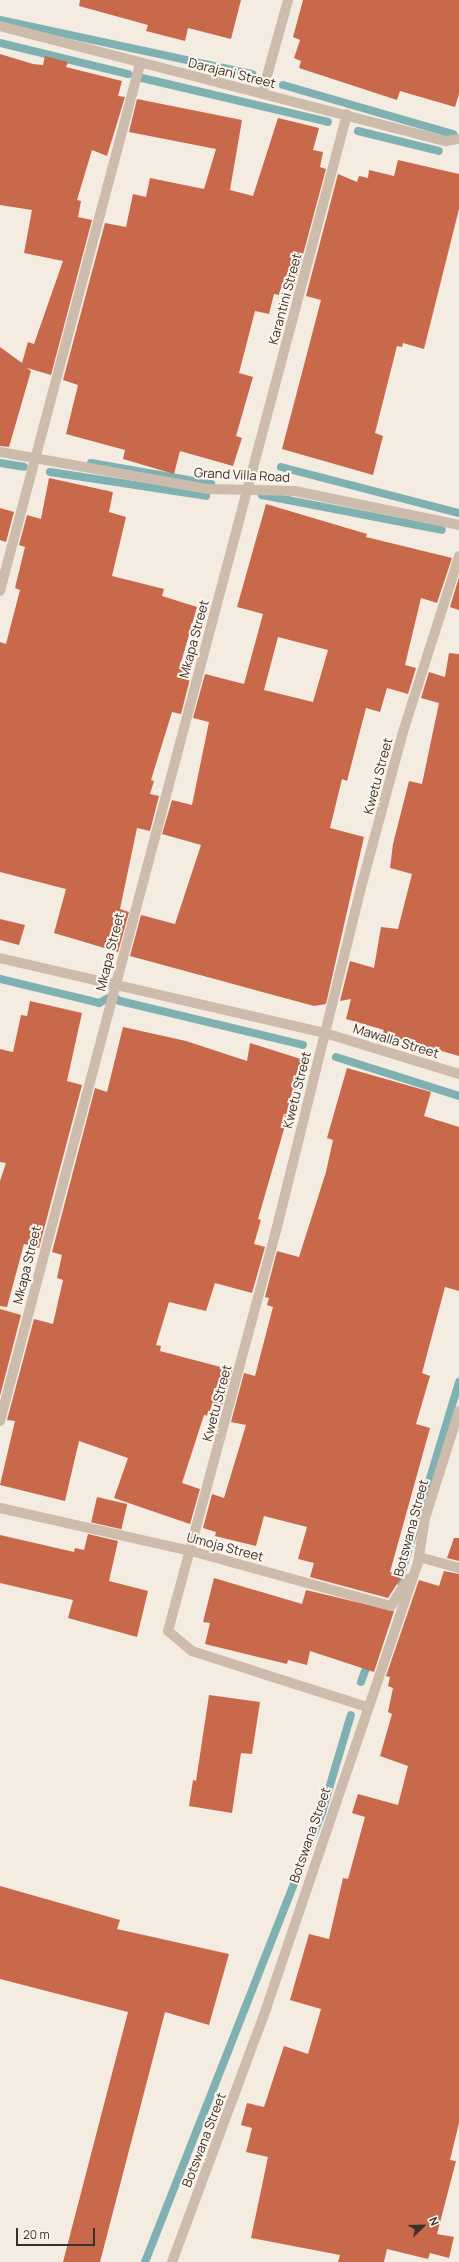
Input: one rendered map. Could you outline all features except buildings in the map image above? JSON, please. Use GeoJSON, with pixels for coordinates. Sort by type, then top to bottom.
{"type":"FeatureCollection","features":[{"type":"Feature","properties":{"kind":"street"},"geometry":{"type":"LineString","coordinates":[[262,94],[288,0]]}},
{"type":"Feature","properties":{"kind":"street","name":"Darajani Street"},"geometry":{"type":"LineString","coordinates":[[0,26],[140,64],[348,114],[446,141],[459,139]]}},
{"type":"Feature","properties":{"kind":"street"},"geometry":{"type":"LineString","coordinates":[[0,590],[38,459],[140,64]]}},
{"type":"Feature","properties":{"kind":"street","name":"Karantini Street"},"geometry":{"type":"LineString","coordinates":[[247,491],[348,114]]}},
{"type":"Feature","properties":{"kind":"street","name":"Grand Villa Road"},"geometry":{"type":"LineString","coordinates":[[0,452],[207,489],[247,491],[294,490],[459,525]]}},
{"type":"Feature","properties":{"kind":"street","name":"Mkapa Street"},"geometry":{"type":"LineString","coordinates":[[0,1421],[114,983],[247,491]]}},
{"type":"Feature","properties":{"kind":"street","name":"Kwetu Street"},"geometry":{"type":"LineString","coordinates":[[366,1708],[192,1651],[168,1632],[171,1610],[191,1550],[402,735],[459,556]]}},
{"type":"Feature","properties":{"kind":"street","name":"Mawalla Street"},"geometry":{"type":"LineString","coordinates":[[0,958],[114,983],[325,1033],[459,1074]]}},
{"type":"Feature","properties":{"kind":"street","name":"Botswana Street"},"geometry":{"type":"LineString","coordinates":[[172,2262],[267,2006],[366,1708],[419,1559],[425,1518],[459,1411]]}},
{"type":"Feature","properties":{"kind":"street","name":"Umoja Street"},"geometry":{"type":"LineString","coordinates":[[0,1508],[191,1550],[391,1606],[419,1559]]}},
{"type":"Feature","properties":{"kind":"street"},"geometry":{"type":"LineString","coordinates":[[419,1559],[459,1568]]}},
{"type":"Feature","properties":{"kind":"waterway"},"geometry":{"type":"LineString","coordinates":[[0,20],[252,74]]}},
{"type":"Feature","properties":{"kind":"waterway"},"geometry":{"type":"LineString","coordinates":[[0,43],[128,74]]}},
{"type":"Feature","properties":{"kind":"waterway"},"geometry":{"type":"LineString","coordinates":[[142,78],[328,122]]}},
{"type":"Feature","properties":{"kind":"waterway"},"geometry":{"type":"LineString","coordinates":[[283,85],[453,134]]}},
{"type":"Feature","properties":{"kind":"waterway"},"geometry":{"type":"LineString","coordinates":[[358,131],[439,151]]}},
{"type":"Feature","properties":{"kind":"waterway"},"geometry":{"type":"LineString","coordinates":[[0,463],[24,467]]}},
{"type":"Feature","properties":{"kind":"waterway"},"geometry":{"type":"LineString","coordinates":[[91,463],[211,484]]}},
{"type":"Feature","properties":{"kind":"waterway"},"geometry":{"type":"LineString","coordinates":[[281,467],[459,513]]}},
{"type":"Feature","properties":{"kind":"waterway"},"geometry":{"type":"LineString","coordinates":[[50,472],[206,496]]}},
{"type":"Feature","properties":{"kind":"waterway"},"geometry":{"type":"LineString","coordinates":[[262,495],[442,530]]}},
{"type":"Feature","properties":{"kind":"waterway"},"geometry":{"type":"LineString","coordinates":[[0,979],[99,1003],[112,996],[120,1001],[303,1045]]}},
{"type":"Feature","properties":{"kind":"waterway"},"geometry":{"type":"LineString","coordinates":[[336,1057],[459,1096]]}},
{"type":"Feature","properties":{"kind":"waterway"},"geometry":{"type":"LineString","coordinates":[[399,1581],[459,1382]]}},
{"type":"Feature","properties":{"kind":"waterway"},"geometry":{"type":"LineString","coordinates":[[361,1682],[369,1660]]}},
{"type":"Feature","properties":{"kind":"waterway"},"geometry":{"type":"LineString","coordinates":[[145,2262],[322,1812],[351,1715]]}}]}
